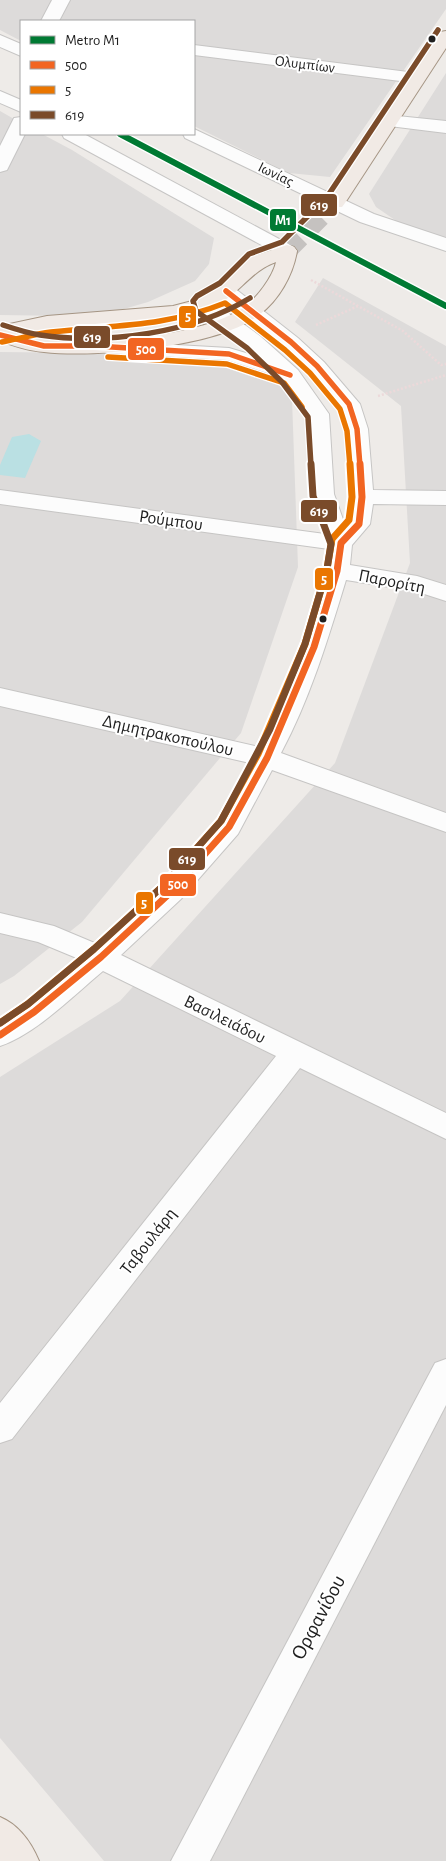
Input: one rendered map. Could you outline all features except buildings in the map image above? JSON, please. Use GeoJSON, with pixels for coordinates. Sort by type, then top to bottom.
{"type":"FeatureCollection","features":[{"type":"Feature","properties":{"kind":"main road"},"geometry":{"type":"LineString","coordinates":[[335,203],[416,78],[446,36]]}},
{"type":"Feature","properties":{"kind":"main road"},"geometry":{"type":"LineString","coordinates":[[0,334],[47,322],[174,312],[203,304],[226,291],[255,262],[286,259]]}},
{"type":"Feature","properties":{"kind":"main road"},"geometry":{"type":"LineString","coordinates":[[0,334],[44,346],[96,346],[188,336],[232,323],[252,311],[286,259]]}},
{"type":"Feature","properties":{"kind":"main road"},"geometry":{"type":"LineString","coordinates":[[0,1836],[20,1861]]}},
{"type":"Feature","properties":{"kind":"street"},"geometry":{"type":"LineString","coordinates":[[51,20],[61,0]]}},
{"type":"Feature","properties":{"kind":"street"},"geometry":{"type":"LineString","coordinates":[[0,40],[20,50]]}},
{"type":"Feature","properties":{"kind":"street","name":"Ολυμπίων"},"geometry":{"type":"LineString","coordinates":[[195,50],[416,78]]}},
{"type":"Feature","properties":{"kind":"street"},"geometry":{"type":"LineString","coordinates":[[0,96],[20,106]]}},
{"type":"Feature","properties":{"kind":"street"},"geometry":{"type":"LineString","coordinates":[[388,121],[446,127]]}},
{"type":"Feature","properties":{"kind":"street"},"geometry":{"type":"LineString","coordinates":[[0,166],[20,124]]}},
{"type":"Feature","properties":{"kind":"street"},"geometry":{"type":"LineString","coordinates":[[72,135],[286,259]]}},
{"type":"Feature","properties":{"kind":"street","name":"Ιωνίας"},"geometry":{"type":"LineString","coordinates":[[194,135],[367,218],[446,245]]}},
{"type":"Feature","properties":{"kind":"street"},"geometry":{"type":"LineString","coordinates":[[226,291],[283,334],[317,366],[349,404],[358,430],[362,497],[359,524],[341,543]]}},
{"type":"Feature","properties":{"kind":"street"},"geometry":{"type":"LineString","coordinates":[[0,1035],[34,1012],[101,957],[171,892],[229,827],[267,758],[314,647],[337,571],[341,543],[330,518],[323,494],[318,414],[290,375],[232,323],[203,304]]}},
{"type":"Feature","properties":{"kind":"street"},"geometry":{"type":"LineString","coordinates":[[96,346],[229,354],[253,360],[290,375]]}},
{"type":"Feature","properties":{"kind":"street","name":"Ρούμπου"},"geometry":{"type":"LineString","coordinates":[[0,497],[341,543]]}},
{"type":"Feature","properties":{"kind":"street"},"geometry":{"type":"LineString","coordinates":[[362,497],[446,498]]}},
{"type":"Feature","properties":{"kind":"street","name":"Παρορίτη"},"geometry":{"type":"LineString","coordinates":[[337,571],[417,584],[446,593]]}},
{"type":"Feature","properties":{"kind":"street","name":"Δημητρακοπούλου"},"geometry":{"type":"LineString","coordinates":[[0,697],[267,758],[446,823]]}},
{"type":"Feature","properties":{"kind":"street","name":"Βασιλειάδου"},"geometry":{"type":"LineString","coordinates":[[0,923],[44,933],[101,957],[446,1127]]}},
{"type":"Feature","properties":{"kind":"street","name":"Ταβουλάρη"},"geometry":{"type":"LineString","coordinates":[[0,1428],[295,1054]]}},
{"type":"Feature","properties":{"kind":"street","name":"Ορφανίδου"},"geometry":{"type":"LineString","coordinates":[[190,1861],[446,1373]]}},
{"type":"Feature","properties":{"kind":"path"},"geometry":{"type":"LineString","coordinates":[[286,259],[359,306],[403,331],[441,365],[446,364]]}},
{"type":"Feature","properties":{"kind":"path"},"geometry":{"type":"LineString","coordinates":[[313,327],[359,306]]}},
{"type":"Feature","properties":{"kind":"path"},"geometry":{"type":"LineString","coordinates":[[349,404],[446,376]]}},
{"type":"Feature","properties":{"kind":"shaded area"},"geometry":{"type":"Polygon","coordinates":[[[0,0],[446,0],[446,9],[330,177],[289,173],[195,126],[195,20],[20,20],[20,40],[0,30],[0,0]]]}},
{"type":"Feature","properties":{"kind":"shaded area"},"geometry":{"type":"Polygon","coordinates":[[[446,73],[446,249],[414,233],[376,207],[369,194],[446,73]]]}},
{"type":"Feature","properties":{"kind":"shaded area"},"geometry":{"type":"Polygon","coordinates":[[[0,111],[20,122],[20,135],[44,135],[72,150],[214,238],[209,264],[195,281],[148,302],[120,310],[66,316],[0,315],[0,111]]]}},
{"type":"Feature","properties":{"kind":"shaded area"},"geometry":{"type":"Polygon","coordinates":[[[323,278],[446,346],[446,1861],[104,1861],[0,1738],[0,1077],[120,1001],[335,763],[410,563],[401,406],[295,322],[323,278]]]}},
{"type":"Feature","properties":{"kind":"shaded area"},"geometry":{"type":"Polygon","coordinates":[[[0,352],[180,354],[281,375],[292,399],[298,567],[241,733],[82,922],[14,976],[0,984],[0,352]]]}},
{"type":"Feature","properties":{"kind":"water"},"geometry":{"type":"Polygon","coordinates":[[[29,434],[41,441],[25,478],[0,475],[0,465],[12,437],[29,434]]]}},
{"type":"Feature","properties":{"kind":"tunnel"},"geometry":{"type":"LineString","coordinates":[[287,251],[335,203]]}},
{"type":"Feature","properties":{"kind":"metro line","name":"Μ1"},"geometry":{"type":"LineString","coordinates":[[122,135],[446,306]]}},
{"type":"Feature","properties":{"kind":"transit line","name":"619"},"geometry":{"type":"LineString","coordinates":[[0,1023],[28,1004],[94,949],[164,885],[221,821],[270,729],[305,644],[327,569],[331,544],[313,496],[308,417],[282,382],[247,348],[196,311],[193,301],[197,296],[220,283],[249,254],[282,242],[327,197],[438,30]]}},
{"type":"Feature","properties":{"kind":"transit line","name":"500"},"geometry":{"type":"LineString","coordinates":[[0,1035],[34,1012],[101,957],[171,892],[229,827],[267,758],[314,647],[337,571],[341,543],[359,524],[362,497],[359,451],[357,429],[349,404],[317,366],[291,342],[226,291]]}},
{"type":"Feature","properties":{"kind":"transit line","name":"619"},"geometry":{"type":"LineString","coordinates":[[3,325],[47,336],[96,337],[153,332],[181,327],[207,319],[230,310],[250,298]]}},
{"type":"Feature","properties":{"kind":"transit line","name":"5"},"geometry":{"type":"LineString","coordinates":[[0,1023],[28,1004],[94,949],[164,885],[221,821],[258,754],[305,644],[327,569],[332,539],[349,520],[352,497],[347,431],[340,409],[310,373],[285,350],[225,303],[204,312],[161,322],[51,332],[2,342]]}},
{"type":"Feature","properties":{"kind":"transit line","name":"500"},"geometry":{"type":"LineString","coordinates":[[0,335],[44,346],[95,346],[229,354],[290,375]]}},
{"type":"Feature","properties":{"kind":"transit line","name":"5"},"geometry":{"type":"LineString","coordinates":[[108,357],[227,364],[284,383],[302,407]]}}]}
